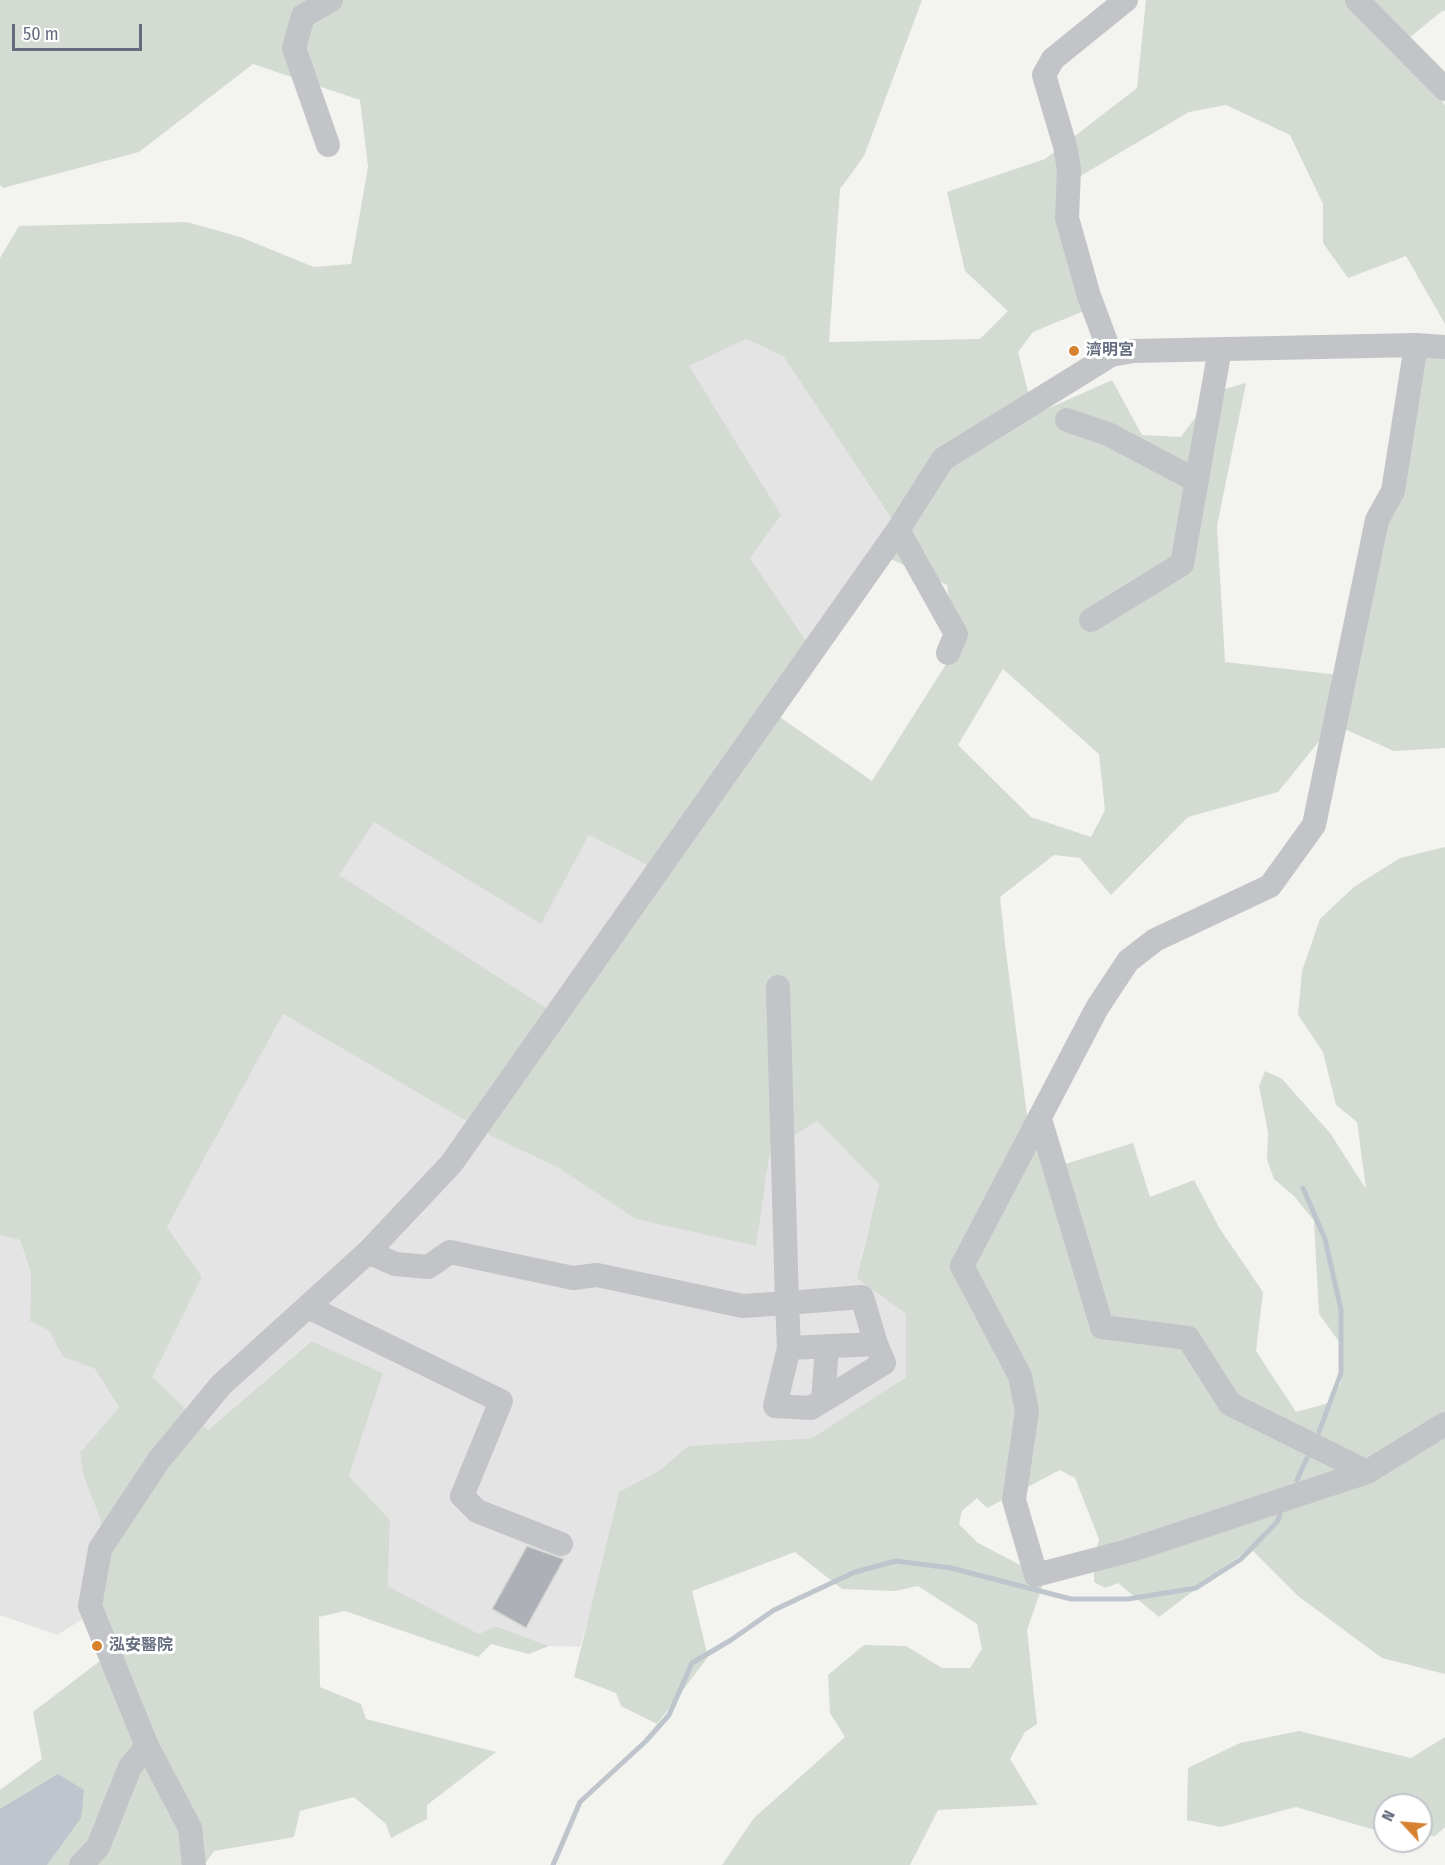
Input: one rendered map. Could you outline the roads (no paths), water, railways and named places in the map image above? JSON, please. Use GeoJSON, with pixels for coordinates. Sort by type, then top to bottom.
{"type":"FeatureCollection","features":[{"type":"Feature","properties":{"kind":"street"},"geometry":{"type":"LineString","coordinates":[[328,145],[294,48],[303,16],[331,0]]}},
{"type":"Feature","properties":{"kind":"street"},"geometry":{"type":"LineString","coordinates":[[1112,355],[1089,296],[1067,218],[1069,169],[1065,146],[1044,75],[1053,59],[1126,0]]}},
{"type":"Feature","properties":{"kind":"street"},"geometry":{"type":"LineString","coordinates":[[1357,0],[1445,89]]}},
{"type":"Feature","properties":{"kind":"street"},"geometry":{"type":"LineString","coordinates":[[194,1865],[190,1828],[147,1746],[90,1606],[100,1549],[159,1460],[221,1385],[368,1252],[451,1164],[898,530],[943,459],[1112,355],[1133,351],[1416,345],[1445,347]]}},
{"type":"Feature","properties":{"kind":"street"},"geometry":{"type":"LineString","coordinates":[[1416,345],[1393,491],[1377,520],[1314,825],[1270,886],[1155,940],[1128,961],[1097,1008],[962,1266],[1020,1376],[1027,1411],[1014,1500],[1036,1575],[1128,1551],[1367,1472],[1445,1424]]}},
{"type":"Feature","properties":{"kind":"street"},"geometry":{"type":"LineString","coordinates":[[1090,620],[1182,564],[1220,349]]}},
{"type":"Feature","properties":{"kind":"street"},"geometry":{"type":"LineString","coordinates":[[1067,420],[1108,434],[1197,481]]}},
{"type":"Feature","properties":{"kind":"street"},"geometry":{"type":"LineString","coordinates":[[898,530],[956,634],[948,653]]}},
{"type":"Feature","properties":{"kind":"street"},"geometry":{"type":"LineString","coordinates":[[368,1252],[395,1264],[428,1267],[450,1252],[573,1278],[597,1275],[743,1305],[787,1303],[862,1297],[884,1363],[811,1408],[775,1406],[789,1348],[787,1303],[778,987]]}},
{"type":"Feature","properties":{"kind":"street"},"geometry":{"type":"LineString","coordinates":[[1040,1119],[1102,1327],[1188,1338],[1230,1404],[1367,1472]]}},
{"type":"Feature","properties":{"kind":"street"},"geometry":{"type":"LineString","coordinates":[[308,1307],[501,1401],[462,1496],[477,1511],[561,1544]]}},
{"type":"Feature","properties":{"kind":"street"},"geometry":{"type":"LineString","coordinates":[[789,1348],[876,1344]]}},
{"type":"Feature","properties":{"kind":"street"},"geometry":{"type":"LineString","coordinates":[[823,1401],[827,1347]]}},
{"type":"Feature","properties":{"kind":"street"},"geometry":{"type":"LineString","coordinates":[[81,1865],[98,1847],[130,1767],[147,1746]]}},
{"type":"Feature","properties":{"kind":"waterway"},"geometry":{"type":"LineString","coordinates":[[1303,1188],[1325,1239],[1341,1310],[1341,1373],[1319,1432]]}},
{"type":"Feature","properties":{"kind":"waterway"},"geometry":{"type":"LineString","coordinates":[[1297,1480],[1307,1458]]}},
{"type":"Feature","properties":{"kind":"waterway"},"geometry":{"type":"LineString","coordinates":[[553,1865],[580,1802],[646,1741],[669,1715],[692,1663],[731,1640],[774,1610],[855,1572],[896,1561],[951,1568],[1071,1599],[1128,1599],[1196,1588],[1241,1559],[1277,1522],[1280,1515]]}},
{"type":"Feature","properties":{"kind":"place","name":"濟明宮"},"geometry":{"type":"Point","coordinates":[1074,351]}},
{"type":"Feature","properties":{"kind":"place","name":"泓安醫院"},"geometry":{"type":"Point","coordinates":[97,1646]}}]}
